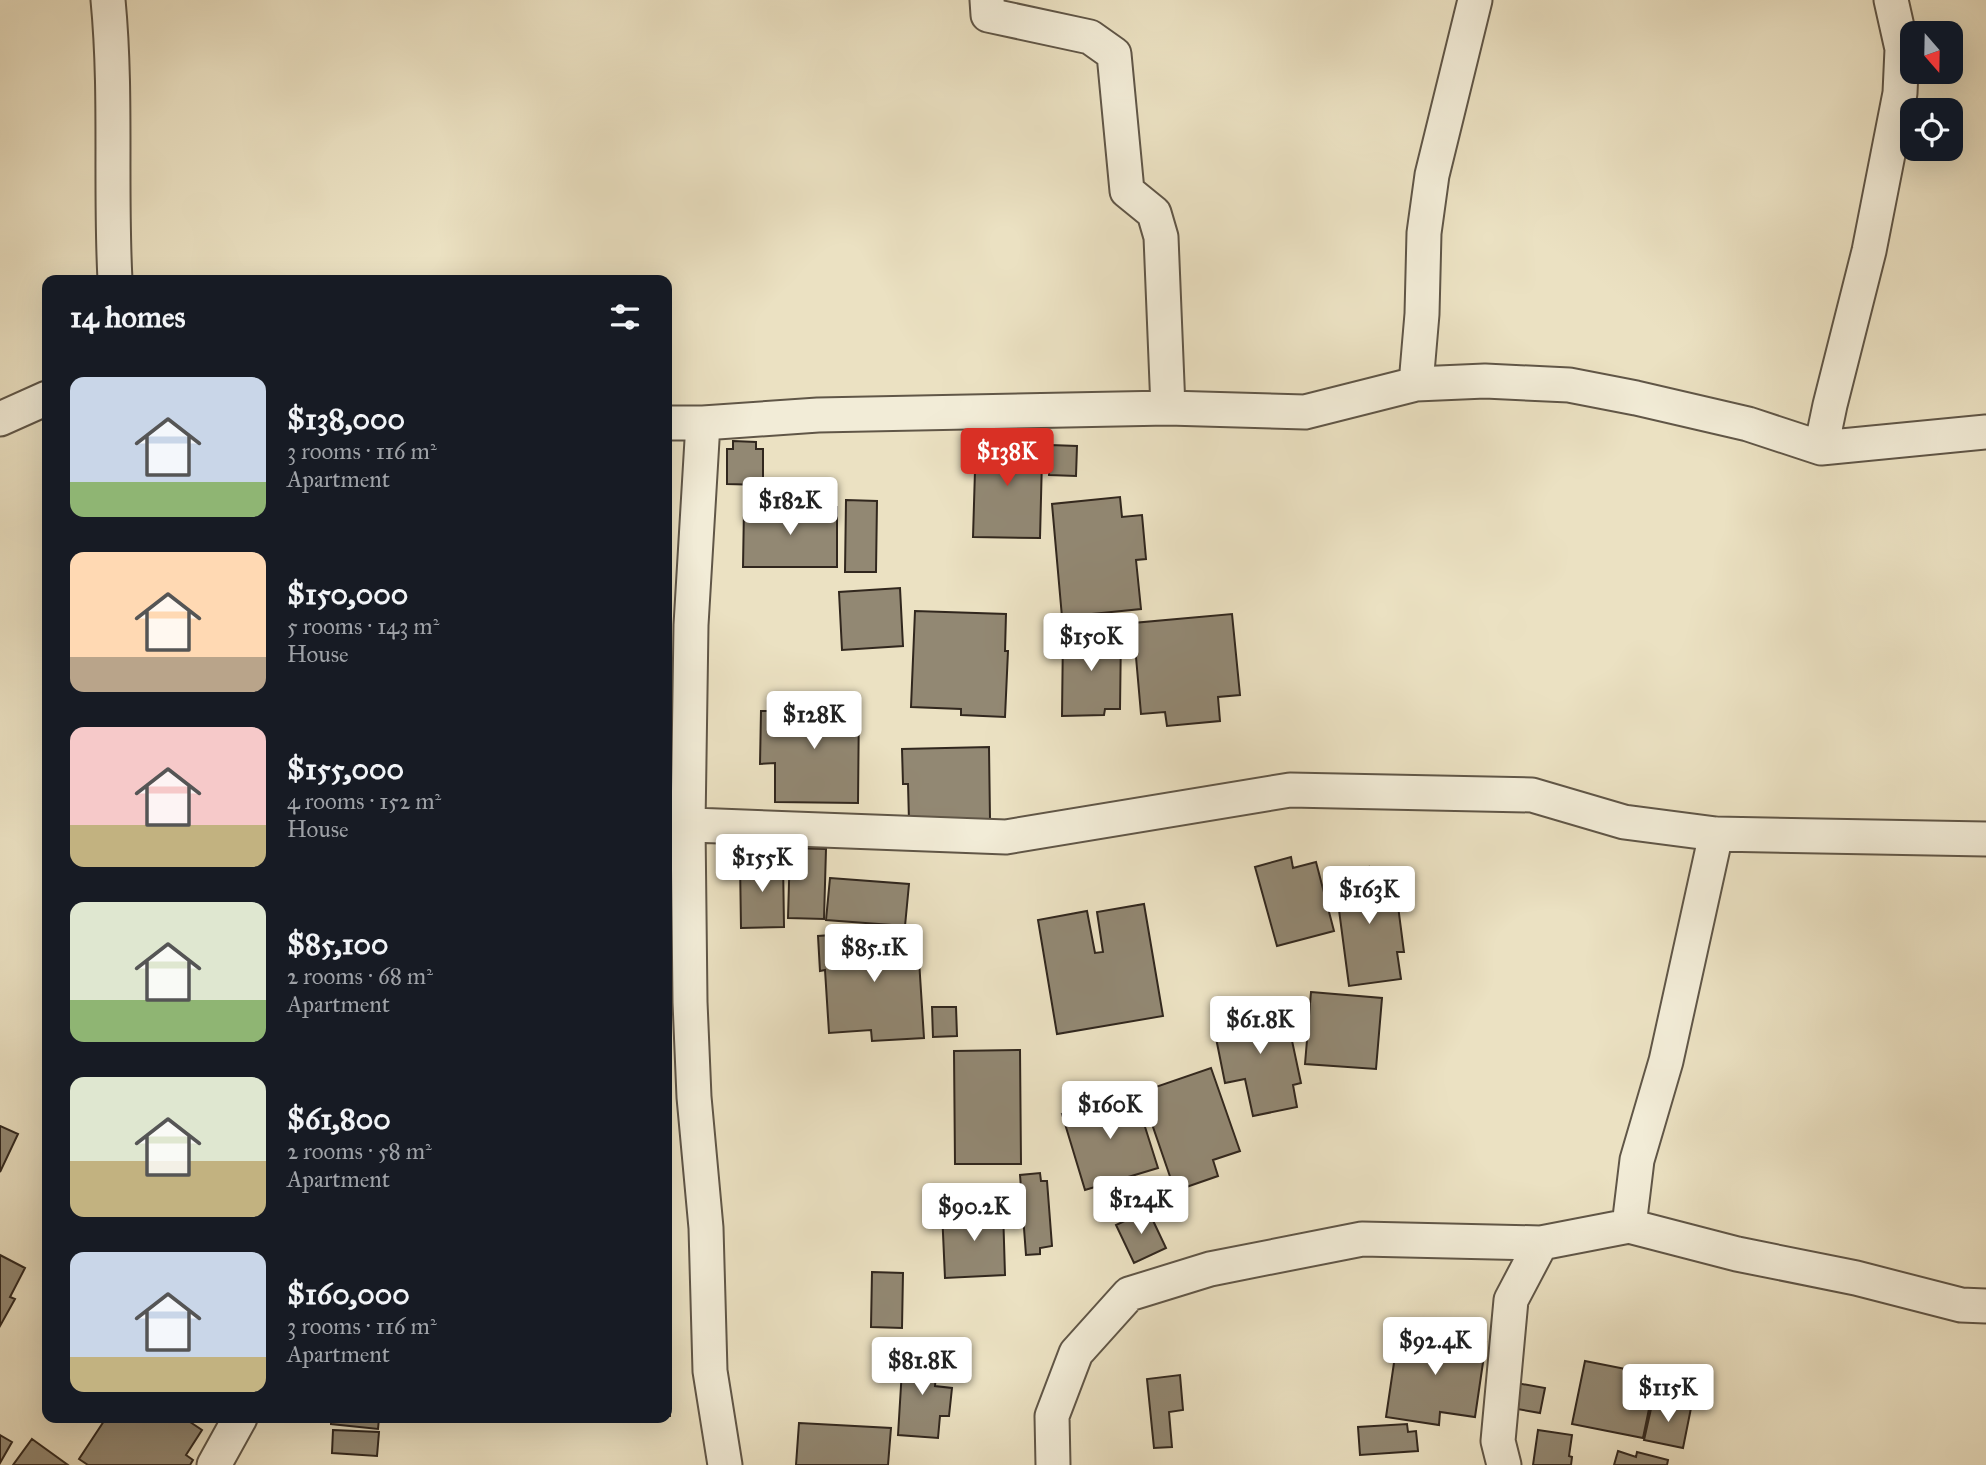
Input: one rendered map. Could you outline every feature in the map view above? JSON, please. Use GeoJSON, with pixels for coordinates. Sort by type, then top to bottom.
{"type":"FeatureCollection","features":[{"type":"Feature","properties":{"kind":"street"},"geometry":{"type":"LineString","coordinates":[[108,0],[115,275]]}},
{"type":"Feature","properties":{"kind":"street"},"geometry":{"type":"LineString","coordinates":[[987,0],[988,15],[1090,37],[1114,54],[1127,191],[1154,213],[1161,237],[1168,408]]}},
{"type":"Feature","properties":{"kind":"street"},"geometry":{"type":"LineString","coordinates":[[1416,384],[1422,314],[1424,233],[1433,175],[1475,0]]}},
{"type":"Feature","properties":{"kind":"street"},"geometry":{"type":"LineString","coordinates":[[1821,448],[1869,251],[1900,93],[1902,49],[1891,0]]}},
{"type":"Feature","properties":{"kind":"street"},"geometry":{"type":"LineString","coordinates":[[672,423],[703,424],[818,415],[1168,408],[1305,412],[1416,384],[1485,381],[1569,384],[1748,424],[1821,448],[1986,432]]}},
{"type":"Feature","properties":{"kind":"street"},"geometry":{"type":"LineString","coordinates":[[0,419],[42,400]]}},
{"type":"Feature","properties":{"kind":"street"},"geometry":{"type":"LineString","coordinates":[[703,424],[677,825],[694,1097],[706,1228],[710,1371],[725,1465]]}},
{"type":"Feature","properties":{"kind":"street"},"geometry":{"type":"LineString","coordinates":[[677,825],[1006,836],[1290,790],[1532,796],[1624,822],[1716,834],[1986,839]]}},
{"type":"Feature","properties":{"kind":"street"},"geometry":{"type":"LineString","coordinates":[[1629,1226],[1637,1160],[1666,1061],[1716,834]]}},
{"type":"Feature","properties":{"kind":"street"},"geometry":{"type":"LineString","coordinates":[[1053,1465],[1052,1416],[1076,1353],[1129,1294],[1210,1269],[1362,1239],[1541,1243],[1629,1226],[1737,1254],[1856,1278],[1961,1306],[1986,1306]]}},
{"type":"Feature","properties":{"kind":"street"},"geometry":{"type":"LineString","coordinates":[[1504,1465],[1498,1441],[1511,1300],[1541,1243]]}},
{"type":"Feature","properties":{"kind":"street"},"geometry":{"type":"LineString","coordinates":[[214,1465],[237,1423]]}},
{"type":"Feature","properties":{"kind":"building"},"geometry":{"type":"Polygon","coordinates":[[[976,437],[1038,439],[1037,459],[1042,459],[1040,538],[973,537],[976,437]]]}},
{"type":"Feature","properties":{"kind":"building"},"geometry":{"type":"Polygon","coordinates":[[[733,441],[756,442],[756,449],[763,449],[763,485],[727,484],[727,449],[733,449],[733,441]]]}},
{"type":"Feature","properties":{"kind":"building"},"geometry":{"type":"Polygon","coordinates":[[[1050,445],[1077,446],[1076,476],[1049,475],[1050,445]]]}},
{"type":"Feature","properties":{"kind":"building"},"geometry":{"type":"Polygon","coordinates":[[[1120,497],[1122,517],[1142,515],[1146,559],[1136,560],[1141,609],[1062,617],[1052,504],[1120,497]]]}},
{"type":"Feature","properties":{"kind":"building"},"geometry":{"type":"Polygon","coordinates":[[[846,500],[877,501],[876,572],[845,572],[846,500]]]}},
{"type":"Feature","properties":{"kind":"building"},"geometry":{"type":"Polygon","coordinates":[[[744,507],[837,507],[837,567],[743,567],[744,507]]]}},
{"type":"Feature","properties":{"kind":"building"},"geometry":{"type":"Polygon","coordinates":[[[900,588],[903,646],[842,650],[839,592],[900,588]]]}},
{"type":"Feature","properties":{"kind":"building"},"geometry":{"type":"Polygon","coordinates":[[[915,611],[1006,614],[1005,651],[1008,651],[1005,717],[961,715],[961,709],[911,707],[915,611]]]}},
{"type":"Feature","properties":{"kind":"building"},"geometry":{"type":"Polygon","coordinates":[[[1232,614],[1240,695],[1218,697],[1220,721],[1167,726],[1165,712],[1141,714],[1133,623],[1232,614]]]}},
{"type":"Feature","properties":{"kind":"building"},"geometry":{"type":"Polygon","coordinates":[[[1063,632],[1121,632],[1120,709],[1105,709],[1104,715],[1062,716],[1063,632]]]}},
{"type":"Feature","properties":{"kind":"building"},"geometry":{"type":"Polygon","coordinates":[[[797,700],[859,700],[858,803],[775,802],[775,763],[760,764],[761,711],[797,711],[797,700]]]}},
{"type":"Feature","properties":{"kind":"building"},"geometry":{"type":"Polygon","coordinates":[[[672,744],[675,744],[672,778],[672,744]]]}},
{"type":"Feature","properties":{"kind":"building"},"geometry":{"type":"Polygon","coordinates":[[[989,747],[990,819],[909,821],[908,784],[903,784],[902,749],[989,747]]]}},
{"type":"Feature","properties":{"kind":"building"},"geometry":{"type":"Polygon","coordinates":[[[790,848],[826,849],[824,919],[788,918],[790,848]]]}},
{"type":"Feature","properties":{"kind":"building"},"geometry":{"type":"Polygon","coordinates":[[[1291,857],[1293,868],[1316,862],[1334,931],[1277,946],[1255,867],[1291,857]]]}},
{"type":"Feature","properties":{"kind":"building"},"geometry":{"type":"Polygon","coordinates":[[[783,860],[784,927],[741,928],[740,861],[783,860]]]}},
{"type":"Feature","properties":{"kind":"building"},"geometry":{"type":"Polygon","coordinates":[[[1369,867],[1370,878],[1394,875],[1404,952],[1397,952],[1401,979],[1349,986],[1334,872],[1369,867]]]}},
{"type":"Feature","properties":{"kind":"building"},"geometry":{"type":"Polygon","coordinates":[[[830,878],[909,884],[905,926],[826,920],[830,878]]]}},
{"type":"Feature","properties":{"kind":"building"},"geometry":{"type":"Polygon","coordinates":[[[1144,904],[1163,1016],[1057,1034],[1038,920],[1087,911],[1095,953],[1103,952],[1097,912],[1144,904]]]}},
{"type":"Feature","properties":{"kind":"building"},"geometry":{"type":"Polygon","coordinates":[[[917,929],[924,1038],[872,1041],[871,1030],[829,1033],[825,970],[820,971],[818,936],[917,929]]]}},
{"type":"Feature","properties":{"kind":"building"},"geometry":{"type":"Polygon","coordinates":[[[1311,992],[1382,998],[1376,1069],[1305,1064],[1311,992]]]}},
{"type":"Feature","properties":{"kind":"building"},"geometry":{"type":"Polygon","coordinates":[[[1284,1003],[1301,1083],[1293,1085],[1297,1107],[1253,1116],[1245,1079],[1225,1083],[1212,1018],[1284,1003]]]}},
{"type":"Feature","properties":{"kind":"building"},"geometry":{"type":"Polygon","coordinates":[[[932,1007],[956,1007],[957,1036],[933,1037],[932,1007]]]}},
{"type":"Feature","properties":{"kind":"building"},"geometry":{"type":"Polygon","coordinates":[[[1020,1050],[1021,1164],[955,1164],[954,1051],[1020,1050]]]}},
{"type":"Feature","properties":{"kind":"building"},"geometry":{"type":"Polygon","coordinates":[[[1211,1068],[1240,1151],[1213,1160],[1218,1176],[1175,1191],[1141,1092],[1211,1068]]]}},
{"type":"Feature","properties":{"kind":"building"},"geometry":{"type":"Polygon","coordinates":[[[1134,1092],[1158,1168],[1085,1190],[1062,1114],[1134,1092]]]}},
{"type":"Feature","properties":{"kind":"building"},"geometry":{"type":"Polygon","coordinates":[[[0,1126],[18,1134],[0,1172],[0,1126]]]}},
{"type":"Feature","properties":{"kind":"building"},"geometry":{"type":"Polygon","coordinates":[[[1040,1173],[1041,1181],[1047,1181],[1052,1246],[1040,1248],[1040,1254],[1026,1255],[1020,1175],[1040,1173]]]}},
{"type":"Feature","properties":{"kind":"building"},"geometry":{"type":"Polygon","coordinates":[[[1003,1209],[1005,1275],[945,1278],[942,1211],[1003,1209]]]}},
{"type":"Feature","properties":{"kind":"building"},"geometry":{"type":"Polygon","coordinates":[[[1148,1210],[1166,1248],[1134,1263],[1116,1225],[1148,1210]]]}},
{"type":"Feature","properties":{"kind":"building"},"geometry":{"type":"Polygon","coordinates":[[[0,1255],[25,1268],[10,1297],[15,1299],[0,1326],[0,1255]]]}},
{"type":"Feature","properties":{"kind":"building"},"geometry":{"type":"Polygon","coordinates":[[[872,1272],[903,1273],[902,1328],[871,1327],[872,1272]]]}},
{"type":"Feature","properties":{"kind":"building"},"geometry":{"type":"Polygon","coordinates":[[[1399,1329],[1486,1342],[1475,1417],[1440,1412],[1439,1425],[1386,1417],[1399,1329]]]}},
{"type":"Feature","properties":{"kind":"building"},"geometry":{"type":"Polygon","coordinates":[[[903,1353],[938,1356],[935,1386],[952,1388],[949,1416],[940,1416],[938,1438],[898,1435],[903,1353]]]}},
{"type":"Feature","properties":{"kind":"building"},"geometry":{"type":"Polygon","coordinates":[[[1585,1361],[1656,1375],[1643,1438],[1572,1424],[1585,1361]]]}},
{"type":"Feature","properties":{"kind":"building"},"geometry":{"type":"Polygon","coordinates":[[[1180,1375],[1183,1410],[1169,1412],[1172,1447],[1154,1448],[1147,1379],[1180,1375]]]}},
{"type":"Feature","properties":{"kind":"building"},"geometry":{"type":"Polygon","coordinates":[[[1511,1382],[1545,1388],[1540,1413],[1506,1407],[1511,1382]]]}},
{"type":"Feature","properties":{"kind":"building"},"geometry":{"type":"Polygon","coordinates":[[[1653,1400],[1691,1408],[1683,1448],[1644,1440],[1653,1400]]]}},
{"type":"Feature","properties":{"kind":"building"},"geometry":{"type":"Polygon","coordinates":[[[103,1423],[192,1423],[202,1430],[186,1455],[193,1460],[190,1465],[88,1465],[79,1459],[103,1423]]]}},
{"type":"Feature","properties":{"kind":"building"},"geometry":{"type":"Polygon","coordinates":[[[331,1423],[379,1423],[378,1429],[331,1423]]]}},
{"type":"Feature","properties":{"kind":"building"},"geometry":{"type":"Polygon","coordinates":[[[799,1423],[891,1428],[888,1465],[796,1465],[799,1423]]]}},
{"type":"Feature","properties":{"kind":"building"},"geometry":{"type":"Polygon","coordinates":[[[1407,1424],[1408,1432],[1416,1431],[1418,1451],[1360,1455],[1358,1427],[1407,1424]]]}},
{"type":"Feature","properties":{"kind":"building"},"geometry":{"type":"Polygon","coordinates":[[[333,1430],[379,1432],[377,1456],[332,1453],[333,1430]]]}},
{"type":"Feature","properties":{"kind":"building"},"geometry":{"type":"Polygon","coordinates":[[[1538,1430],[1572,1435],[1569,1456],[1572,1457],[1571,1465],[1533,1465],[1538,1430]]]}},
{"type":"Feature","properties":{"kind":"building"},"geometry":{"type":"Polygon","coordinates":[[[0,1435],[12,1442],[0,1463],[0,1435]]]}},
{"type":"Feature","properties":{"kind":"building"},"geometry":{"type":"Polygon","coordinates":[[[32,1439],[68,1465],[13,1465],[32,1439]]]}},
{"type":"Feature","properties":{"kind":"building"},"geometry":{"type":"Polygon","coordinates":[[[1618,1451],[1636,1457],[1637,1452],[1668,1460],[1667,1465],[1614,1465],[1618,1451]]]}}]}
